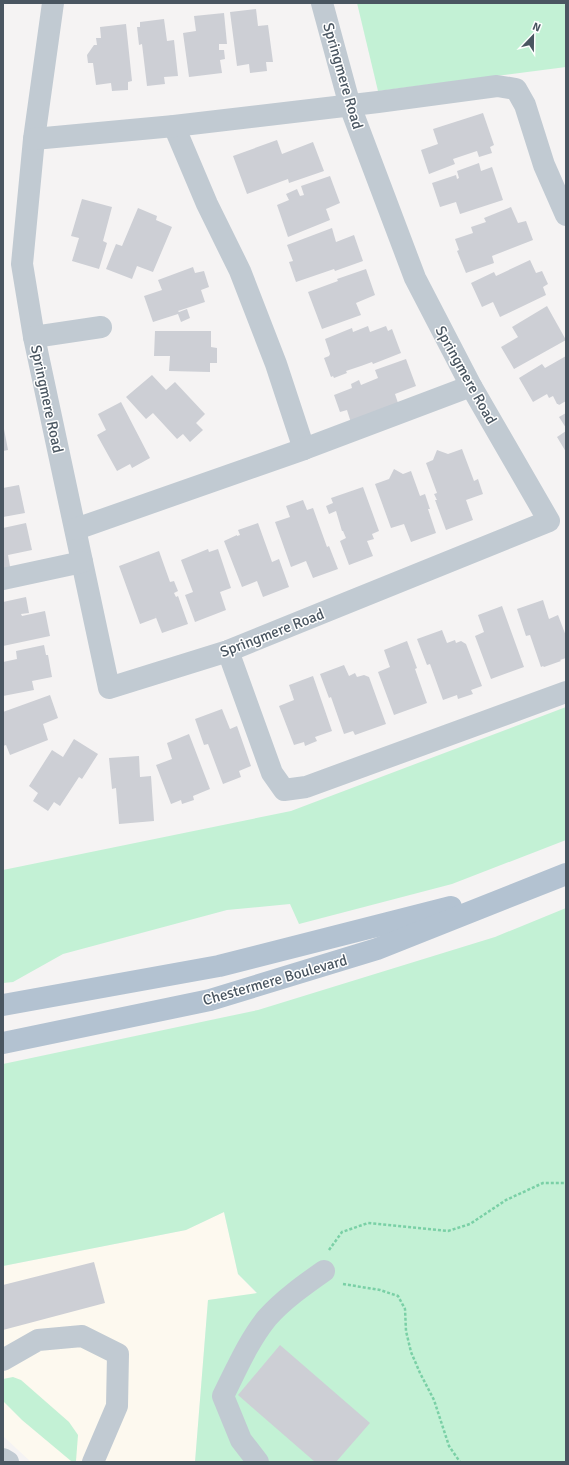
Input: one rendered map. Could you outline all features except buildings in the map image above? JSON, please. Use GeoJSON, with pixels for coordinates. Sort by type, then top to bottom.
{"type":"FeatureCollection","features":[{"type":"Feature","properties":{"kind":"main road","name":"Chestermere Boulevard"},"geometry":{"type":"LineString","coordinates":[[3,1043],[210,1000],[377,949],[566,874]]}},
{"type":"Feature","properties":{"kind":"main road","name":"Chestermere Boulevard"},"geometry":{"type":"LineString","coordinates":[[3,1005],[219,966],[538,885]]}},
{"type":"Feature","properties":{"kind":"street","name":"Springmere Road"},"geometry":{"type":"LineString","coordinates":[[53,3],[34,139],[22,264],[34,338],[109,688],[228,651],[550,521],[471,386],[415,278],[350,106],[322,3]]}},
{"type":"Feature","properties":{"kind":"street"},"geometry":{"type":"LineString","coordinates":[[34,139],[174,126],[350,106],[497,86],[516,89],[525,105],[544,164],[566,215]]}},
{"type":"Feature","properties":{"kind":"street"},"geometry":{"type":"LineString","coordinates":[[174,126],[207,204],[240,271],[276,364],[304,449]]}},
{"type":"Feature","properties":{"kind":"street"},"geometry":{"type":"LineString","coordinates":[[34,338],[101,326]]}},
{"type":"Feature","properties":{"kind":"street"},"geometry":{"type":"LineString","coordinates":[[76,530],[304,449],[471,386]]}},
{"type":"Feature","properties":{"kind":"street"},"geometry":{"type":"LineString","coordinates":[[3,579],[82,562]]}},
{"type":"Feature","properties":{"kind":"street"},"geometry":{"type":"LineString","coordinates":[[228,651],[272,773],[284,790],[306,787],[566,692]]}},
{"type":"Feature","properties":{"kind":"street"},"geometry":{"type":"LineString","coordinates":[[258,1462],[241,1440],[223,1396],[247,1348],[267,1318],[301,1287],[324,1271]]}},
{"type":"Feature","properties":{"kind":"street"},"geometry":{"type":"LineString","coordinates":[[3,1360],[38,1340],[82,1336],[118,1354],[117,1406],[93,1462]]}},
{"type":"Feature","properties":{"kind":"street"},"geometry":{"type":"LineString","coordinates":[[3,1459],[8,1462]]}},
{"type":"Feature","properties":{"kind":"path"},"geometry":{"type":"LineString","coordinates":[[460,1462],[450,1446],[434,1400],[411,1352],[406,1331],[405,1309],[398,1296],[380,1290],[330,1281],[324,1271],[328,1252],[342,1232],[368,1223],[448,1231],[470,1224],[506,1200],[542,1183],[566,1183]]}},
{"type":"Feature","properties":{"kind":"shaded area"},"geometry":{"type":"Polygon","coordinates":[[[224,1212],[238,1274],[257,1294],[208,1300],[195,1462],[31,1462],[3,1436],[3,1266],[186,1230],[224,1212]]]}},
{"type":"Feature","properties":{"kind":"green space"},"geometry":{"type":"Polygon","coordinates":[[[357,3],[566,3],[566,67],[378,91],[357,3]]]}},
{"type":"Feature","properties":{"kind":"green space"},"geometry":{"type":"Polygon","coordinates":[[[566,707],[566,840],[452,884],[299,924],[290,904],[227,910],[63,954],[13,982],[3,983],[3,870],[291,811],[566,707]]]}},
{"type":"Feature","properties":{"kind":"green space"},"geometry":{"type":"Polygon","coordinates":[[[566,908],[566,1462],[195,1462],[208,1300],[257,1293],[238,1274],[224,1212],[186,1230],[3,1266],[3,1064],[258,1010],[495,937],[566,908]]]}},
{"type":"Feature","properties":{"kind":"green space"},"geometry":{"type":"Polygon","coordinates":[[[13,1377],[21,1380],[69,1422],[78,1435],[76,1461],[71,1461],[22,1420],[3,1401],[3,1379],[13,1377]]]}}]}
